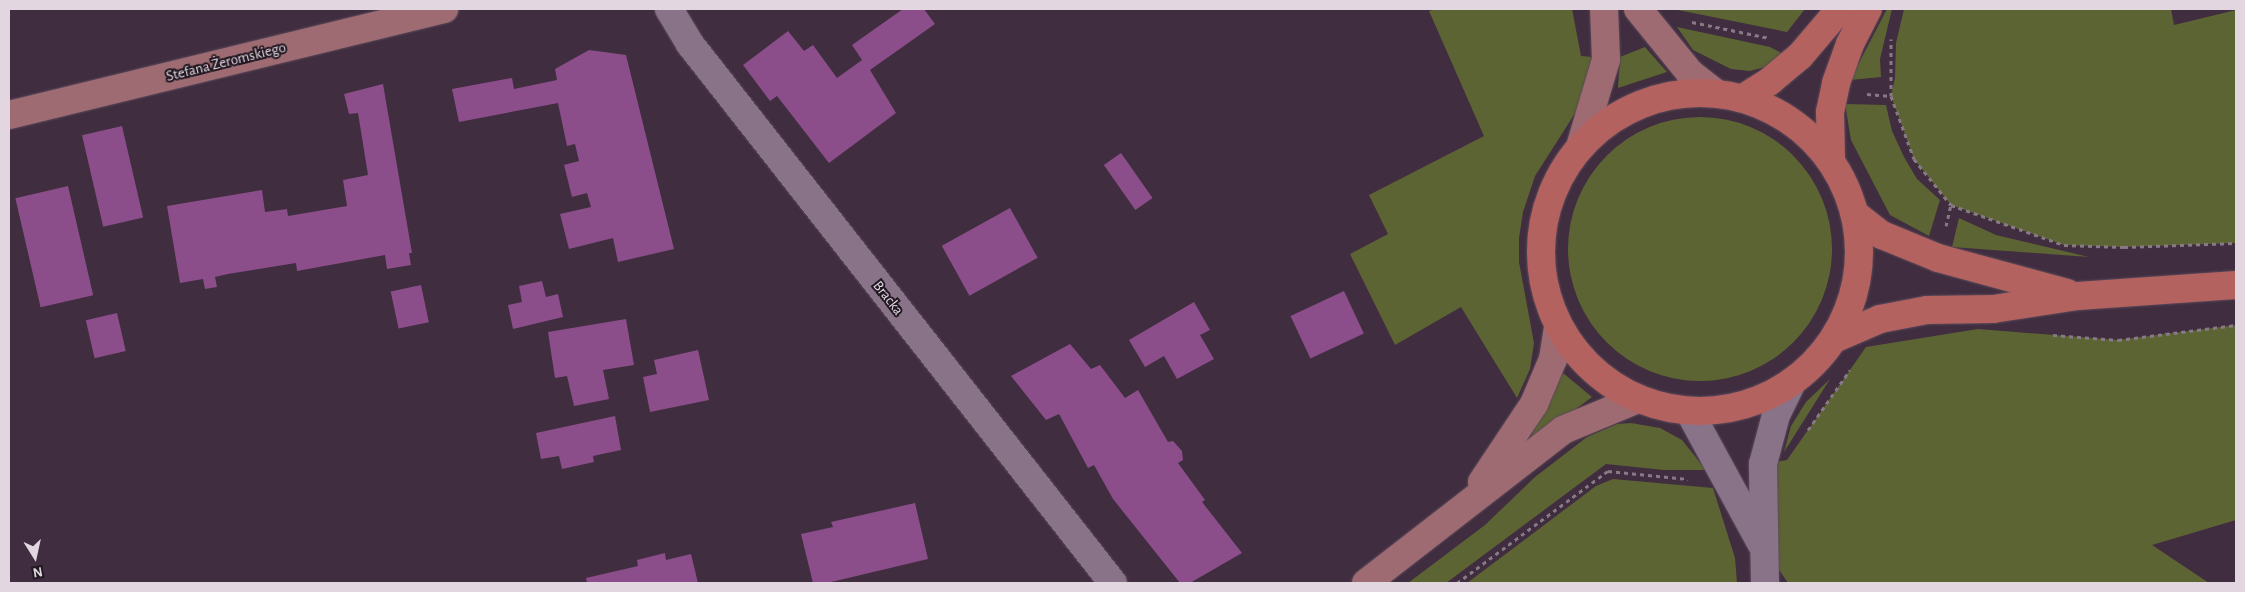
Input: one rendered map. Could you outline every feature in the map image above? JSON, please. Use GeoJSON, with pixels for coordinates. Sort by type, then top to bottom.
{"type":"FeatureCollection","features":[{"type":"Feature","properties":{"kind":"main road"},"geometry":{"type":"LineString","coordinates":[[1743,98],[1770,81],[1800,56],[1840,9]]}},
{"type":"Feature","properties":{"kind":"main road"},"geometry":{"type":"LineString","coordinates":[[1831,159],[1830,112],[1836,82],[1850,44],[1868,9]]}},
{"type":"Feature","properties":{"kind":"main road"},"geometry":{"type":"LineString","coordinates":[[1716,93],[1743,98],[1792,121],[1831,159],[1850,195],[1856,215],[1860,248],[1857,281],[1848,313],[1834,339],[1815,363],[1792,382],[1743,405],[1689,411],[1638,398],[1592,369],[1558,326],[1545,290],[1540,252],[1545,214],[1558,178],[1580,147],[1608,122],[1642,103],[1678,94],[1716,93]]}},
{"type":"Feature","properties":{"kind":"main road"},"geometry":{"type":"LineString","coordinates":[[1856,215],[1882,235],[1938,258],[2078,296]]}},
{"type":"Feature","properties":{"kind":"main road"},"geometry":{"type":"LineString","coordinates":[[1834,339],[1890,317],[1927,310],[1993,309],[2078,296],[2236,285]]}},
{"type":"Feature","properties":{"kind":"street","name":"Stefana Żeromskiego"},"geometry":{"type":"LineString","coordinates":[[9,116],[444,9]]}},
{"type":"Feature","properties":{"kind":"street","name":"Bracka"},"geometry":{"type":"LineString","coordinates":[[669,9],[690,44],[1112,583]]}},
{"type":"Feature","properties":{"kind":"street"},"geometry":{"type":"LineString","coordinates":[[1580,147],[1606,60],[1604,9]]}},
{"type":"Feature","properties":{"kind":"street"},"geometry":{"type":"LineString","coordinates":[[1638,9],[1690,73],[1716,93]]}},
{"type":"Feature","properties":{"kind":"street"},"geometry":{"type":"LineString","coordinates":[[1471,499],[1534,404],[1553,359],[1558,326]]}},
{"type":"Feature","properties":{"kind":"street"},"geometry":{"type":"LineString","coordinates":[[1766,583],[1763,546],[1763,464],[1776,415],[1792,382]]}},
{"type":"Feature","properties":{"kind":"street"},"geometry":{"type":"LineString","coordinates":[[1366,583],[1471,499],[1563,430],[1638,398]]}},
{"type":"Feature","properties":{"kind":"street"},"geometry":{"type":"LineString","coordinates":[[1689,411],[1763,546]]}},
{"type":"Feature","properties":{"kind":"path"},"geometry":{"type":"LineString","coordinates":[[1686,21],[1778,40]]}},
{"type":"Feature","properties":{"kind":"path"},"geometry":{"type":"LineString","coordinates":[[1893,32],[1891,96],[1914,159],[1952,204],[2064,244],[2124,247],[2236,243]]}},
{"type":"Feature","properties":{"kind":"path"},"geometry":{"type":"LineString","coordinates":[[1857,93],[1891,96]]}},
{"type":"Feature","properties":{"kind":"path"},"geometry":{"type":"LineString","coordinates":[[1944,232],[1952,204]]}},
{"type":"Feature","properties":{"kind":"path"},"geometry":{"type":"LineString","coordinates":[[2043,334],[2118,340],[2236,325]]}},
{"type":"Feature","properties":{"kind":"path"},"geometry":{"type":"LineString","coordinates":[[1804,436],[1854,363]]}},
{"type":"Feature","properties":{"kind":"path"},"geometry":{"type":"LineString","coordinates":[[1457,583],[1608,471],[1696,480]]}},
{"type":"Feature","properties":{"kind":"green space"},"geometry":{"type":"Polygon","coordinates":[[[1435,9],[1572,9],[1581,56],[1592,57],[1581,104],[1535,176],[1523,212],[1519,238],[1519,262],[1534,343],[1530,369],[1517,398],[1461,307],[1395,345],[1350,254],[1388,234],[1369,195],[1484,136],[1429,11],[1435,9]]]}},
{"type":"Feature","properties":{"kind":"green space"},"geometry":{"type":"Polygon","coordinates":[[[1673,9],[1805,9],[1787,32],[1673,9]]]}},
{"type":"Feature","properties":{"kind":"green space"},"geometry":{"type":"Polygon","coordinates":[[[1887,9],[1892,9],[1880,59],[1881,77],[1850,80],[1887,9]]]}},
{"type":"Feature","properties":{"kind":"green space"},"geometry":{"type":"Polygon","coordinates":[[[1904,9],[2171,9],[2174,25],[2236,10],[2236,243],[2124,247],[2064,245],[1951,205],[1914,159],[1891,96],[1895,78],[1896,43],[1904,9]]]}},
{"type":"Feature","properties":{"kind":"green space"},"geometry":{"type":"Polygon","coordinates":[[[1677,27],[1770,47],[1785,55],[1772,65],[1750,71],[1731,69],[1693,50],[1677,27]]]}},
{"type":"Feature","properties":{"kind":"green space"},"geometry":{"type":"Polygon","coordinates":[[[1645,47],[1667,72],[1618,88],[1620,57],[1645,47]]]}},
{"type":"Feature","properties":{"kind":"green space"},"geometry":{"type":"Polygon","coordinates":[[[1845,104],[1886,105],[1892,131],[1904,157],[1917,179],[1940,200],[1929,236],[1890,215],[1851,140],[1845,104]]]}},
{"type":"Feature","properties":{"kind":"green space"},"geometry":{"type":"Polygon","coordinates":[[[1687,117],[1713,117],[1738,122],[1762,132],[1784,147],[1802,165],[1817,187],[1827,211],[1832,236],[1830,275],[1817,311],[1802,333],[1784,351],[1762,366],[1738,376],[1713,381],[1687,381],[1662,376],[1638,366],[1616,351],[1598,333],[1583,311],[1573,287],[1568,262],[1568,236],[1573,211],[1583,187],[1598,165],[1616,147],[1638,132],[1662,122],[1687,117]]]}},
{"type":"Feature","properties":{"kind":"green space"},"geometry":{"type":"Polygon","coordinates":[[[1959,218],[1996,235],[2089,257],[1952,247],[1959,218]]]}},
{"type":"Feature","properties":{"kind":"green space"},"geometry":{"type":"Polygon","coordinates":[[[2236,325],[2236,520],[2152,545],[2209,583],[1788,583],[1763,546],[1763,464],[1787,460],[1866,347],[1978,329],[2118,340],[2236,325]]]}},
{"type":"Feature","properties":{"kind":"green space"},"geometry":{"type":"Polygon","coordinates":[[[1563,373],[1592,397],[1533,441],[1530,438],[1563,373]]]}},
{"type":"Feature","properties":{"kind":"green space"},"geometry":{"type":"Polygon","coordinates":[[[1830,379],[1784,452],[1791,426],[1806,402],[1830,379]]]}},
{"type":"Feature","properties":{"kind":"green space"},"geometry":{"type":"Polygon","coordinates":[[[1631,423],[1660,428],[1682,440],[1706,470],[1664,470],[1606,464],[1446,583],[1408,583],[1485,525],[1535,477],[1587,437],[1617,424],[1631,423]]]}},
{"type":"Feature","properties":{"kind":"green space"},"geometry":{"type":"Polygon","coordinates":[[[1613,479],[1713,488],[1735,558],[1737,583],[1467,583],[1596,486],[1613,479]]]}},
{"type":"Feature","properties":{"kind":"building"},"geometry":{"type":"Polygon","coordinates":[[[903,9],[924,9],[935,24],[870,70],[896,113],[829,163],[777,96],[770,101],[743,65],[788,31],[804,51],[813,45],[837,78],[862,60],[852,45],[903,9]]]}},
{"type":"Feature","properties":{"kind":"building"},"geometry":{"type":"Polygon","coordinates":[[[589,50],[626,55],[674,249],[618,262],[613,238],[569,249],[560,214],[591,207],[587,193],[572,197],[564,165],[579,161],[575,144],[567,146],[558,103],[459,122],[452,89],[512,78],[514,89],[557,80],[555,69],[589,50]]]}},
{"type":"Feature","properties":{"kind":"building"},"geometry":{"type":"Polygon","coordinates":[[[383,84],[412,253],[409,253],[411,265],[387,269],[385,255],[297,271],[296,263],[228,274],[215,277],[217,287],[205,289],[203,279],[180,283],[167,206],[262,190],[265,212],[287,209],[288,216],[347,206],[343,180],[368,175],[358,113],[349,114],[344,94],[383,84]]]}},
{"type":"Feature","properties":{"kind":"building"},"geometry":{"type":"Polygon","coordinates":[[[122,126],[143,218],[103,227],[82,135],[122,126]]]}},
{"type":"Feature","properties":{"kind":"building"},"geometry":{"type":"Polygon","coordinates":[[[1121,153],[1153,198],[1135,210],[1104,165],[1121,153]]]}},
{"type":"Feature","properties":{"kind":"building"},"geometry":{"type":"Polygon","coordinates":[[[68,186],[93,295],[41,307],[15,198],[68,186]]]}},
{"type":"Feature","properties":{"kind":"building"},"geometry":{"type":"Polygon","coordinates":[[[1010,208],[1038,258],[969,296],[942,246],[1010,208]]]}},
{"type":"Feature","properties":{"kind":"building"},"geometry":{"type":"Polygon","coordinates":[[[542,281],[546,297],[558,294],[563,317],[513,329],[508,305],[522,302],[519,286],[542,281]]]}},
{"type":"Feature","properties":{"kind":"building"},"geometry":{"type":"Polygon","coordinates":[[[421,285],[429,322],[399,329],[391,291],[421,285]]]}},
{"type":"Feature","properties":{"kind":"building"},"geometry":{"type":"Polygon","coordinates":[[[1344,291],[1364,334],[1310,359],[1291,316],[1344,291]]]}},
{"type":"Feature","properties":{"kind":"building"},"geometry":{"type":"Polygon","coordinates":[[[1194,302],[1210,330],[1200,335],[1214,359],[1177,379],[1164,356],[1145,367],[1129,340],[1194,302]]]}},
{"type":"Feature","properties":{"kind":"building"},"geometry":{"type":"Polygon","coordinates":[[[117,313],[126,351],[95,358],[86,320],[117,313]]]}},
{"type":"Feature","properties":{"kind":"building"},"geometry":{"type":"Polygon","coordinates":[[[626,319],[634,365],[603,370],[609,399],[574,406],[567,376],[555,378],[548,332],[626,319]]]}},
{"type":"Feature","properties":{"kind":"building"},"geometry":{"type":"Polygon","coordinates":[[[1070,344],[1091,369],[1100,365],[1125,398],[1138,390],[1168,442],[1173,441],[1182,451],[1183,460],[1178,463],[1205,500],[1202,502],[1242,553],[1190,583],[1180,583],[1113,499],[1094,465],[1088,468],[1059,414],[1046,420],[1011,376],[1070,344]]]}},
{"type":"Feature","properties":{"kind":"building"},"geometry":{"type":"Polygon","coordinates":[[[698,350],[709,400],[650,412],[643,377],[657,374],[654,360],[698,350]]]}},
{"type":"Feature","properties":{"kind":"building"},"geometry":{"type":"Polygon","coordinates":[[[615,416],[621,450],[593,456],[594,462],[562,469],[559,456],[541,459],[536,433],[615,416]]]}},
{"type":"Feature","properties":{"kind":"building"},"geometry":{"type":"Polygon","coordinates":[[[915,503],[928,559],[827,583],[813,583],[801,534],[833,527],[831,522],[915,503]]]}},
{"type":"Feature","properties":{"kind":"building"},"geometry":{"type":"Polygon","coordinates":[[[665,553],[666,560],[691,554],[698,583],[587,583],[586,578],[638,566],[637,560],[665,553]]]}}]}
